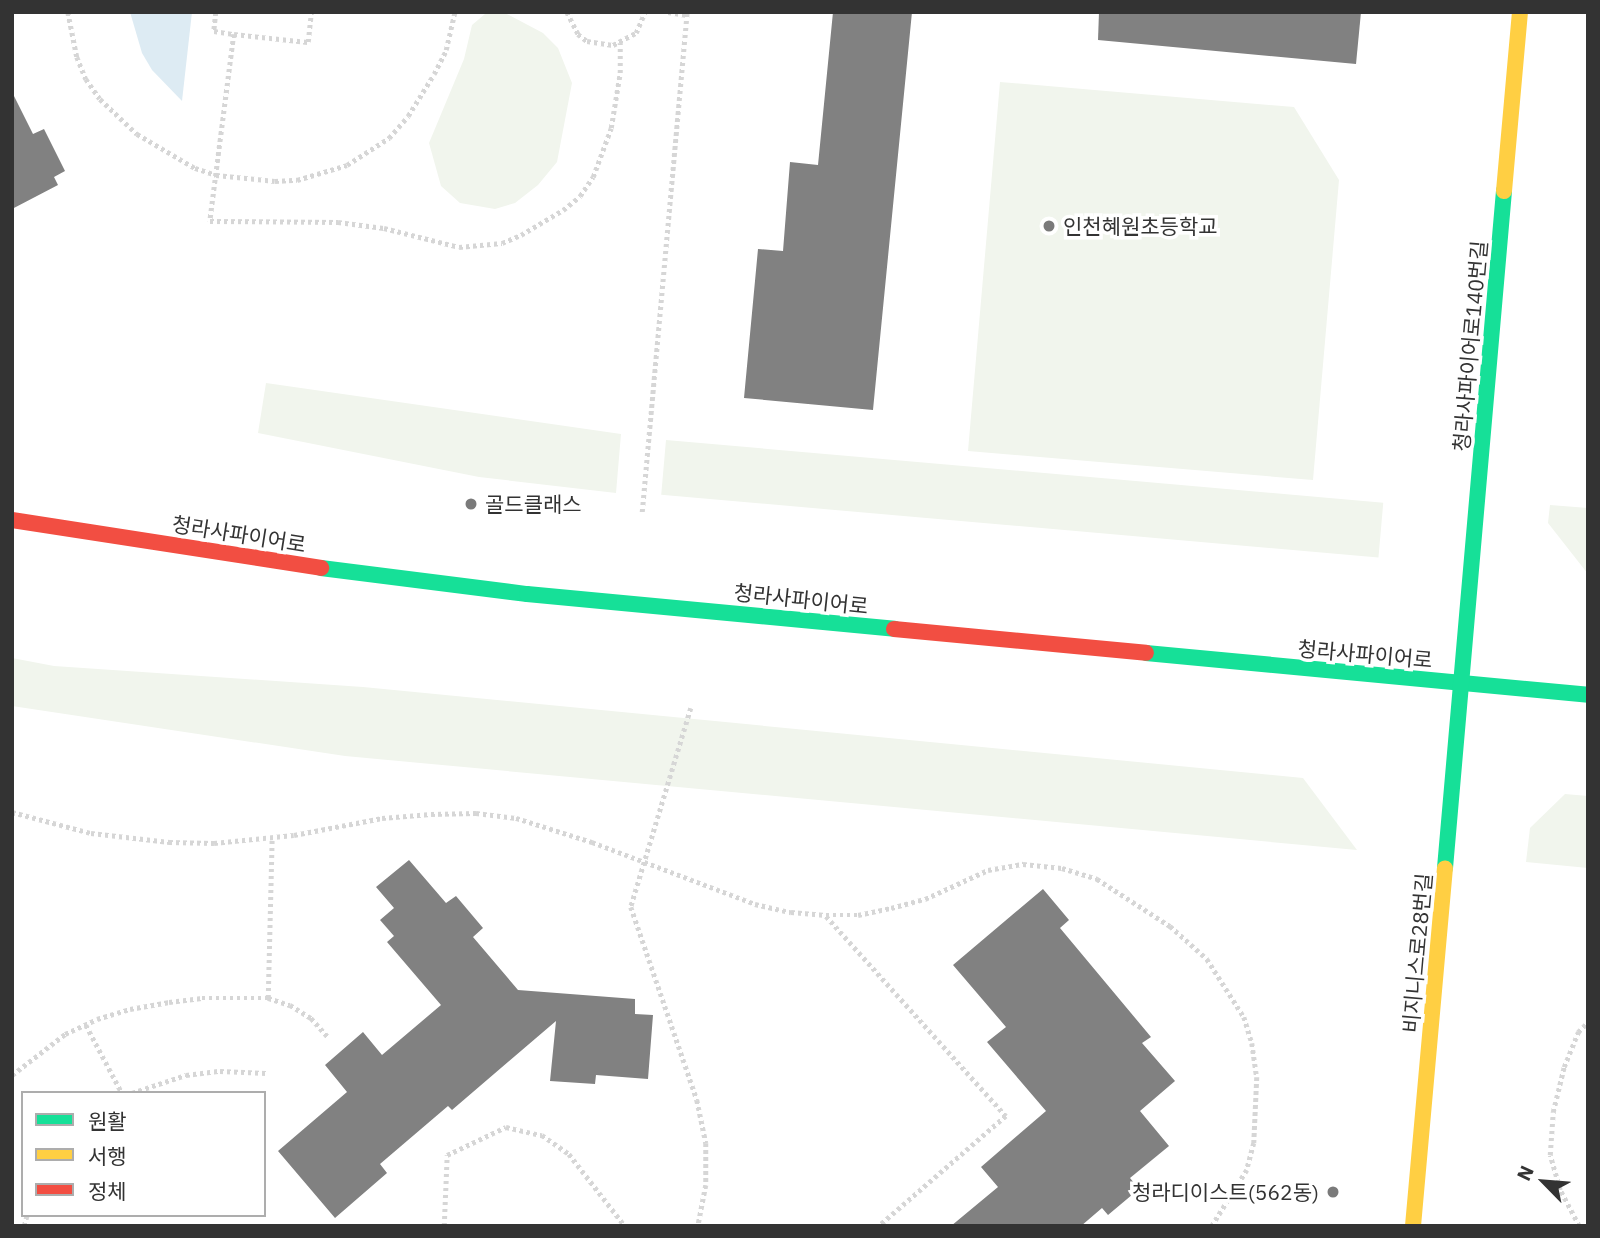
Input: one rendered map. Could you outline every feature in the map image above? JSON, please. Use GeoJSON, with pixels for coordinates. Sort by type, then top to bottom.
{"type":"FeatureCollection","features":[{"type":"Feature","properties":{"kind":"street","name":"청라사파이어로140번길"},"geometry":{"type":"LineString","coordinates":[[1461,684],[1520,12]]}},
{"type":"Feature","properties":{"kind":"street","name":"청라사파이어로"},"geometry":{"type":"LineString","coordinates":[[12,520],[286,563],[527,594],[1588,695]]}},
{"type":"Feature","properties":{"kind":"street","name":"비지니스로28번길"},"geometry":{"type":"LineString","coordinates":[[1413,1226],[1461,684]]}},
{"type":"Feature","properties":{"kind":"path"},"geometry":{"type":"LineString","coordinates":[[68,12],[77,57],[86,79],[100,99],[136,134],[186,164],[216,175],[249,180],[297,180],[347,166],[388,138],[422,97],[446,50],[455,12]]}},
{"type":"Feature","properties":{"kind":"path"},"geometry":{"type":"LineString","coordinates":[[216,12],[214,31],[308,42],[311,12]]}},
{"type":"Feature","properties":{"kind":"path"},"geometry":{"type":"LineString","coordinates":[[567,12],[578,34],[587,41],[600,45],[620,43],[636,33],[645,12]]}},
{"type":"Feature","properties":{"kind":"path"},"geometry":{"type":"LineString","coordinates":[[642,512],[687,13],[668,12]]}},
{"type":"Feature","properties":{"kind":"path"},"geometry":{"type":"LineString","coordinates":[[234,34],[210,221],[338,222],[384,228],[458,247],[502,243],[563,210],[580,196],[603,155],[617,100],[620,43]]}},
{"type":"Feature","properties":{"kind":"path"},"geometry":{"type":"LineString","coordinates":[[691,708],[631,907],[697,1100],[706,1143],[706,1185],[698,1226]]}},
{"type":"Feature","properties":{"kind":"path"},"geometry":{"type":"LineString","coordinates":[[12,812],[45,822],[129,838],[214,843],[272,838],[382,818],[476,813],[516,818],[555,829],[755,904],[791,912],[826,915],[858,915],[891,908],[925,899],[988,870],[1023,864],[1062,868],[1097,879],[1170,926],[1208,959],[1244,1017],[1252,1043],[1257,1077],[1254,1143],[1247,1170],[1212,1226]]}},
{"type":"Feature","properties":{"kind":"path"},"geometry":{"type":"LineString","coordinates":[[268,998],[272,838]]}},
{"type":"Feature","properties":{"kind":"path"},"geometry":{"type":"LineString","coordinates":[[826,915],[1006,1116],[879,1226]]}},
{"type":"Feature","properties":{"kind":"path"},"geometry":{"type":"LineString","coordinates":[[12,1075],[65,1034],[86,1025],[130,1009],[202,998],[268,998],[290,1005],[311,1018],[328,1038]]}},
{"type":"Feature","properties":{"kind":"path"},"geometry":{"type":"LineString","coordinates":[[1579,1226],[1560,1190],[1550,1154],[1553,1112],[1564,1067],[1578,1032],[1588,1022]]}},
{"type":"Feature","properties":{"kind":"path"},"geometry":{"type":"LineString","coordinates":[[86,1025],[120,1091]]}},
{"type":"Feature","properties":{"kind":"path"},"geometry":{"type":"LineString","coordinates":[[138,1091],[186,1075],[220,1071],[266,1073]]}},
{"type":"Feature","properties":{"kind":"path"},"geometry":{"type":"LineString","coordinates":[[444,1226],[447,1155],[506,1127],[542,1135],[569,1154],[625,1226]]}},
{"type":"Feature","properties":{"kind":"shaded area"},"geometry":{"type":"Polygon","coordinates":[[[130,12],[192,12],[182,101],[152,70],[142,53],[130,12]]]}},
{"type":"Feature","properties":{"kind":"shaded area"},"geometry":{"type":"Polygon","coordinates":[[[505,13],[543,33],[558,48],[572,83],[557,162],[538,185],[515,203],[495,209],[460,203],[441,186],[429,143],[464,59],[472,25],[485,14],[505,13]]]}},
{"type":"Feature","properties":{"kind":"shaded area"},"geometry":{"type":"Polygon","coordinates":[[[1000,82],[1294,107],[1339,180],[1313,480],[968,451],[1000,82]]]}},
{"type":"Feature","properties":{"kind":"shaded area"},"geometry":{"type":"Polygon","coordinates":[[[266,383],[621,434],[616,493],[479,477],[258,433],[266,383]]]}},
{"type":"Feature","properties":{"kind":"shaded area"},"geometry":{"type":"Polygon","coordinates":[[[666,440],[1383,503],[1378,558],[661,495],[666,440]]]}},
{"type":"Feature","properties":{"kind":"shaded area"},"geometry":{"type":"Polygon","coordinates":[[[1550,505],[1588,508],[1588,574],[1548,523],[1550,505]]]}},
{"type":"Feature","properties":{"kind":"shaded area"},"geometry":{"type":"Polygon","coordinates":[[[12,658],[54,666],[363,687],[1303,778],[1357,850],[345,756],[12,706],[12,658]]]}},
{"type":"Feature","properties":{"kind":"shaded area"},"geometry":{"type":"Polygon","coordinates":[[[1565,794],[1588,796],[1588,868],[1526,862],[1530,828],[1565,794]]]}},
{"type":"Feature","properties":{"kind":"building"},"geometry":{"type":"Polygon","coordinates":[[[833,12],[912,12],[873,410],[744,398],[758,249],[783,251],[790,162],[818,165],[833,12]]]}},
{"type":"Feature","properties":{"kind":"building"},"geometry":{"type":"Polygon","coordinates":[[[1099,12],[1361,12],[1356,64],[1098,40],[1099,12]]]}},
{"type":"Feature","properties":{"kind":"building"},"geometry":{"type":"Polygon","coordinates":[[[12,92],[33,134],[44,129],[65,171],[54,177],[58,185],[12,209],[12,92]]]}},
{"type":"Feature","properties":{"kind":"building"},"geometry":{"type":"Polygon","coordinates":[[[409,860],[446,903],[456,896],[483,928],[473,937],[518,990],[635,999],[635,1014],[653,1015],[648,1079],[596,1075],[595,1084],[550,1081],[556,1021],[452,1110],[448,1106],[380,1164],[387,1173],[335,1218],[278,1151],[347,1092],[325,1065],[363,1032],[382,1055],[441,1005],[387,942],[394,936],[380,920],[394,908],[376,887],[409,860]]]}},
{"type":"Feature","properties":{"kind":"building"},"geometry":{"type":"Polygon","coordinates":[[[1043,889],[1069,920],[1060,928],[1151,1037],[1142,1043],[1175,1081],[1140,1111],[1169,1146],[1130,1178],[1139,1189],[1108,1215],[1102,1208],[1081,1226],[951,1226],[998,1187],[981,1167],[1046,1111],[987,1042],[1006,1027],[953,965],[1043,889]]]}},
{"type":"Feature","properties":{"kind":"traffic: fast"},"geometry":{"type":"LineString","coordinates":[[1445,868],[1504,191]]}},
{"type":"Feature","properties":{"kind":"traffic: fast"},"geometry":{"type":"LineString","coordinates":[[321,568],[527,594],[894,629]]}},
{"type":"Feature","properties":{"kind":"traffic: fast"},"geometry":{"type":"LineString","coordinates":[[1146,653],[1588,695]]}},
{"type":"Feature","properties":{"kind":"traffic: slow"},"geometry":{"type":"LineString","coordinates":[[1504,191],[1520,12]]}},
{"type":"Feature","properties":{"kind":"traffic: slow"},"geometry":{"type":"LineString","coordinates":[[1413,1226],[1445,868]]}},
{"type":"Feature","properties":{"kind":"traffic: jam"},"geometry":{"type":"LineString","coordinates":[[12,520],[321,568]]}},
{"type":"Feature","properties":{"kind":"traffic: jam"},"geometry":{"type":"LineString","coordinates":[[894,629],[1146,653]]}},
{"type":"Feature","properties":{"kind":"place","name":"인천혜원초등학교"},"geometry":{"type":"Point","coordinates":[1049,226]}},
{"type":"Feature","properties":{"kind":"place","name":"골드클래스"},"geometry":{"type":"Point","coordinates":[471,504]}},
{"type":"Feature","properties":{"kind":"place","name":"청라디이스트(562동)"},"geometry":{"type":"Point","coordinates":[1333,1192]}}]}
